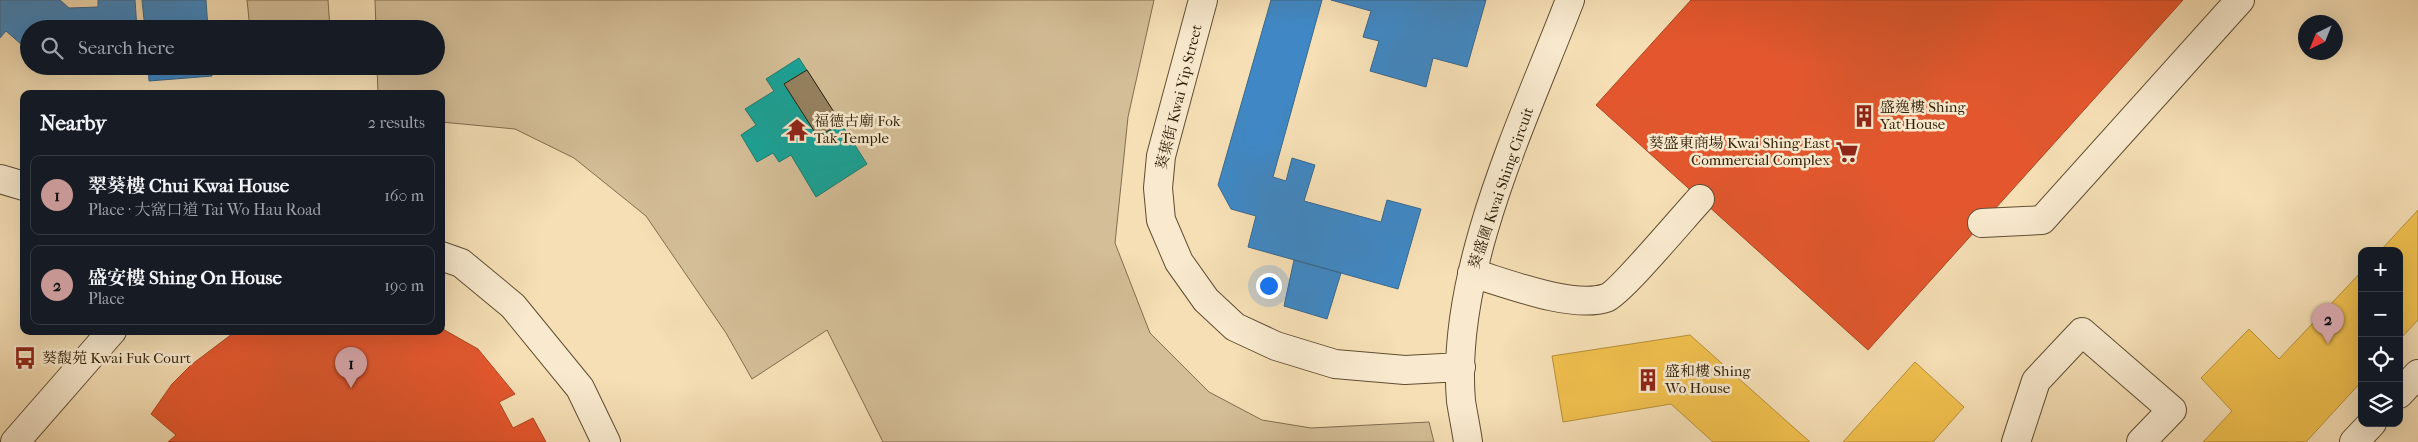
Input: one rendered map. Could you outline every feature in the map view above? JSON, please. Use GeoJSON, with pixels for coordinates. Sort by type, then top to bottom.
{"type":"FeatureCollection","features":[{"type":"Feature","properties":{"kind":"street","name":"葵葉街 Kwai Yip Street"},"geometry":{"type":"LineString","coordinates":[[1203,0],[1162,156],[1158,188],[1161,220],[1179,262],[1206,300],[1235,327],[1276,346],[1335,364],[1405,370],[1461,367]]}},
{"type":"Feature","properties":{"kind":"street","name":"葵盛圍 Kwai Shing Circuit"},"geometry":{"type":"LineString","coordinates":[[1468,442],[1461,400],[1461,367],[1464,320],[1472,273],[1506,166],[1570,0]]}},
{"type":"Feature","properties":{"kind":"street"},"geometry":{"type":"LineString","coordinates":[[1982,223],[2042,220],[2240,0]]}},
{"type":"Feature","properties":{"kind":"street"},"geometry":{"type":"LineString","coordinates":[[0,179],[20,185]]}},
{"type":"Feature","properties":{"kind":"street"},"geometry":{"type":"LineString","coordinates":[[1472,273],[1542,293],[1577,300],[1608,298],[1634,272],[1700,198]]}},
{"type":"Feature","properties":{"kind":"street"},"geometry":{"type":"LineString","coordinates":[[445,257],[461,262],[513,306],[580,388],[606,442]]}},
{"type":"Feature","properties":{"kind":"street"},"geometry":{"type":"LineString","coordinates":[[2016,442],[2036,382],[2082,332],[2172,410],[2141,442]]}},
{"type":"Feature","properties":{"kind":"street"},"geometry":{"type":"LineString","coordinates":[[15,442],[109,335]]}},
{"type":"Feature","properties":{"kind":"street"},"geometry":{"type":"LineString","coordinates":[[2403,390],[2418,374]]}},
{"type":"Feature","properties":{"kind":"street"},"geometry":{"type":"LineString","coordinates":[[2354,442],[2368,427]]}},
{"type":"Feature","properties":{"kind":"shaded area"},"geometry":{"type":"Polygon","coordinates":[[[247,0],[328,0],[329,20],[249,20],[247,0]]]}},
{"type":"Feature","properties":{"kind":"shaded area"},"geometry":{"type":"Polygon","coordinates":[[[375,0],[1154,0],[1128,117],[1115,243],[1150,333],[1209,392],[1262,420],[1311,428],[1429,422],[1434,442],[883,442],[827,330],[752,379],[726,333],[646,216],[574,158],[515,129],[445,122],[445,90],[378,90],[377,75],[445,75],[445,20],[376,20],[375,0]]]}},
{"type":"Feature","properties":{"kind":"building: Homes","name":"盛逸樓 Shing Yat House"},"geometry":{"type":"Polygon","coordinates":[[[1753,0],[1796,0],[1786,12],[1798,23],[1816,4],[1843,30],[1835,39],[1850,54],[1865,38],[1855,27],[1880,1],[1899,19],[1911,6],[1904,0],[1964,0],[1976,11],[1969,19],[1981,30],[1960,52],[1941,34],[1928,47],[1948,66],[1923,92],[1913,83],[1898,99],[1914,114],[1924,104],[1951,129],[1933,148],[1946,160],[1964,141],[1986,162],[1922,230],[1900,209],[1918,189],[1905,177],[1887,197],[1860,171],[1869,162],[1853,147],[1837,164],[1848,174],[1823,200],[1804,182],[1791,194],[1811,212],[1790,235],[1777,222],[1769,230],[1726,190],[1734,182],[1721,171],[1743,148],[1762,166],[1774,153],[1755,135],[1780,109],[1790,118],[1805,102],[1789,87],[1778,97],[1752,72],[1770,53],[1757,40],[1739,60],[1717,39],[1753,0]]]}},
{"type":"Feature","properties":{"kind":"building: Homes"},"geometry":{"type":"Polygon","coordinates":[[[1964,0],[2011,0],[1997,16],[1983,3],[1976,11],[1964,0]]]}},
{"type":"Feature","properties":{"kind":"building: Homes"},"geometry":{"type":"Polygon","coordinates":[[[2118,0],[2139,0],[2129,11],[2118,0]]]}},
{"type":"Feature","properties":{"kind":"building: Homes"},"geometry":{"type":"Polygon","coordinates":[[[2418,210],[2418,320],[2403,336],[2403,247],[2384,247],[2418,210]]]}},
{"type":"Feature","properties":{"kind":"building: Homes"},"geometry":{"type":"Polygon","coordinates":[[[2358,275],[2358,385],[2306,442],[2203,442],[2232,411],[2201,378],[2249,329],[2279,359],[2358,275]]]}},
{"type":"Feature","properties":{"kind":"building: Homes"},"geometry":{"type":"Polygon","coordinates":[[[360,335],[365,347],[360,349],[362,356],[350,362],[354,372],[378,361],[385,376],[380,378],[386,390],[375,395],[384,415],[377,433],[392,440],[399,421],[419,412],[414,401],[425,395],[423,390],[437,383],[449,407],[459,402],[453,389],[459,386],[456,381],[470,375],[502,442],[478,442],[475,436],[466,442],[330,442],[332,439],[323,418],[312,423],[306,411],[302,413],[296,398],[320,388],[315,377],[302,383],[299,376],[294,379],[288,365],[360,335]]]}},
{"type":"Feature","properties":{"kind":"building: Homes","name":"盛和樓 Shing Wo House"},"geometry":{"type":"Polygon","coordinates":[[[1690,335],[1810,442],[1713,442],[1671,404],[1563,422],[1552,356],[1690,335]]]}},
{"type":"Feature","properties":{"kind":"building: Homes"},"geometry":{"type":"Polygon","coordinates":[[[1915,362],[1964,407],[1933,442],[1843,442],[1915,362]]]}},
{"type":"Feature","properties":{"kind":"building: Shops","name":"葵盛東商場 Kwai Shing East Commercial Complex"},"geometry":{"type":"Polygon","coordinates":[[[1691,0],[2183,0],[1868,350],[1596,105],[1691,0]]]}},
{"type":"Feature","properties":{"kind":"building: Shops"},"geometry":{"type":"Polygon","coordinates":[[[445,330],[478,349],[515,394],[499,402],[513,428],[533,418],[546,442],[168,442],[176,435],[151,414],[172,384],[191,365],[231,335],[445,335],[445,330]]]}},
{"type":"Feature","properties":{"kind":"building: Schools"},"geometry":{"type":"Polygon","coordinates":[[[0,0],[60,0],[69,8],[98,7],[98,0],[135,0],[136,20],[20,20],[20,43],[6,31],[0,38],[0,0]]]}},
{"type":"Feature","properties":{"kind":"building: Schools"},"geometry":{"type":"Polygon","coordinates":[[[142,0],[206,0],[207,20],[144,20],[142,0]]]}},
{"type":"Feature","properties":{"kind":"building: Schools"},"geometry":{"type":"Polygon","coordinates":[[[1271,0],[1322,0],[1273,177],[1286,181],[1292,158],[1315,165],[1304,201],[1381,222],[1387,200],[1421,209],[1398,289],[1248,247],[1256,216],[1231,209],[1218,185],[1271,0]]]}},
{"type":"Feature","properties":{"kind":"building: Schools"},"geometry":{"type":"Polygon","coordinates":[[[1331,0],[1486,0],[1467,67],[1433,58],[1426,87],[1370,71],[1379,41],[1363,37],[1371,11],[1331,0]]]}},
{"type":"Feature","properties":{"kind":"building: Schools"},"geometry":{"type":"Polygon","coordinates":[[[149,75],[212,76],[149,81],[149,75]]]}},
{"type":"Feature","properties":{"kind":"building: Schools"},"geometry":{"type":"Polygon","coordinates":[[[1294,260],[1341,273],[1327,319],[1284,306],[1294,260]]]}},
{"type":"Feature","properties":{"kind":"building: Public","name":"福德古廟 Fok Tak Temple"},"geometry":{"type":"Polygon","coordinates":[[[799,58],[867,164],[816,197],[791,155],[779,162],[773,153],[757,162],[741,135],[756,125],[745,109],[774,91],[766,79],[799,58]]]}},
{"type":"Feature","properties":{"kind":"building: Other"},"geometry":{"type":"Polygon","coordinates":[[[807,70],[841,123],[818,137],[784,84],[807,70]]]}},
{"type":"Feature","properties":{"kind":"place","name":"盛逸樓 Shing Yat House"},"geometry":{"type":"Point","coordinates":[1864,116]}},
{"type":"Feature","properties":{"kind":"place","name":"福德古廟 Fok Tak Temple"},"geometry":{"type":"Point","coordinates":[797,130]}},
{"type":"Feature","properties":{"kind":"place","name":"葵盛東商場 Kwai Shing East Commercial Complex"},"geometry":{"type":"Point","coordinates":[1847,152]}},
{"type":"Feature","properties":{"kind":"place","name":"盛安樓 Shing On House"},"geometry":{"type":"Point","coordinates":[2328,344]}},
{"type":"Feature","properties":{"kind":"place","name":"葵馥苑 Kwai Fuk Court"},"geometry":{"type":"Point","coordinates":[25,358]}},
{"type":"Feature","properties":{"kind":"place","name":"盛和樓 Shing Wo House"},"geometry":{"type":"Point","coordinates":[1648,380]}},
{"type":"Feature","properties":{"kind":"place","name":"翠葵樓 Chui Kwai House"},"geometry":{"type":"Point","coordinates":[351,388]}}]}
